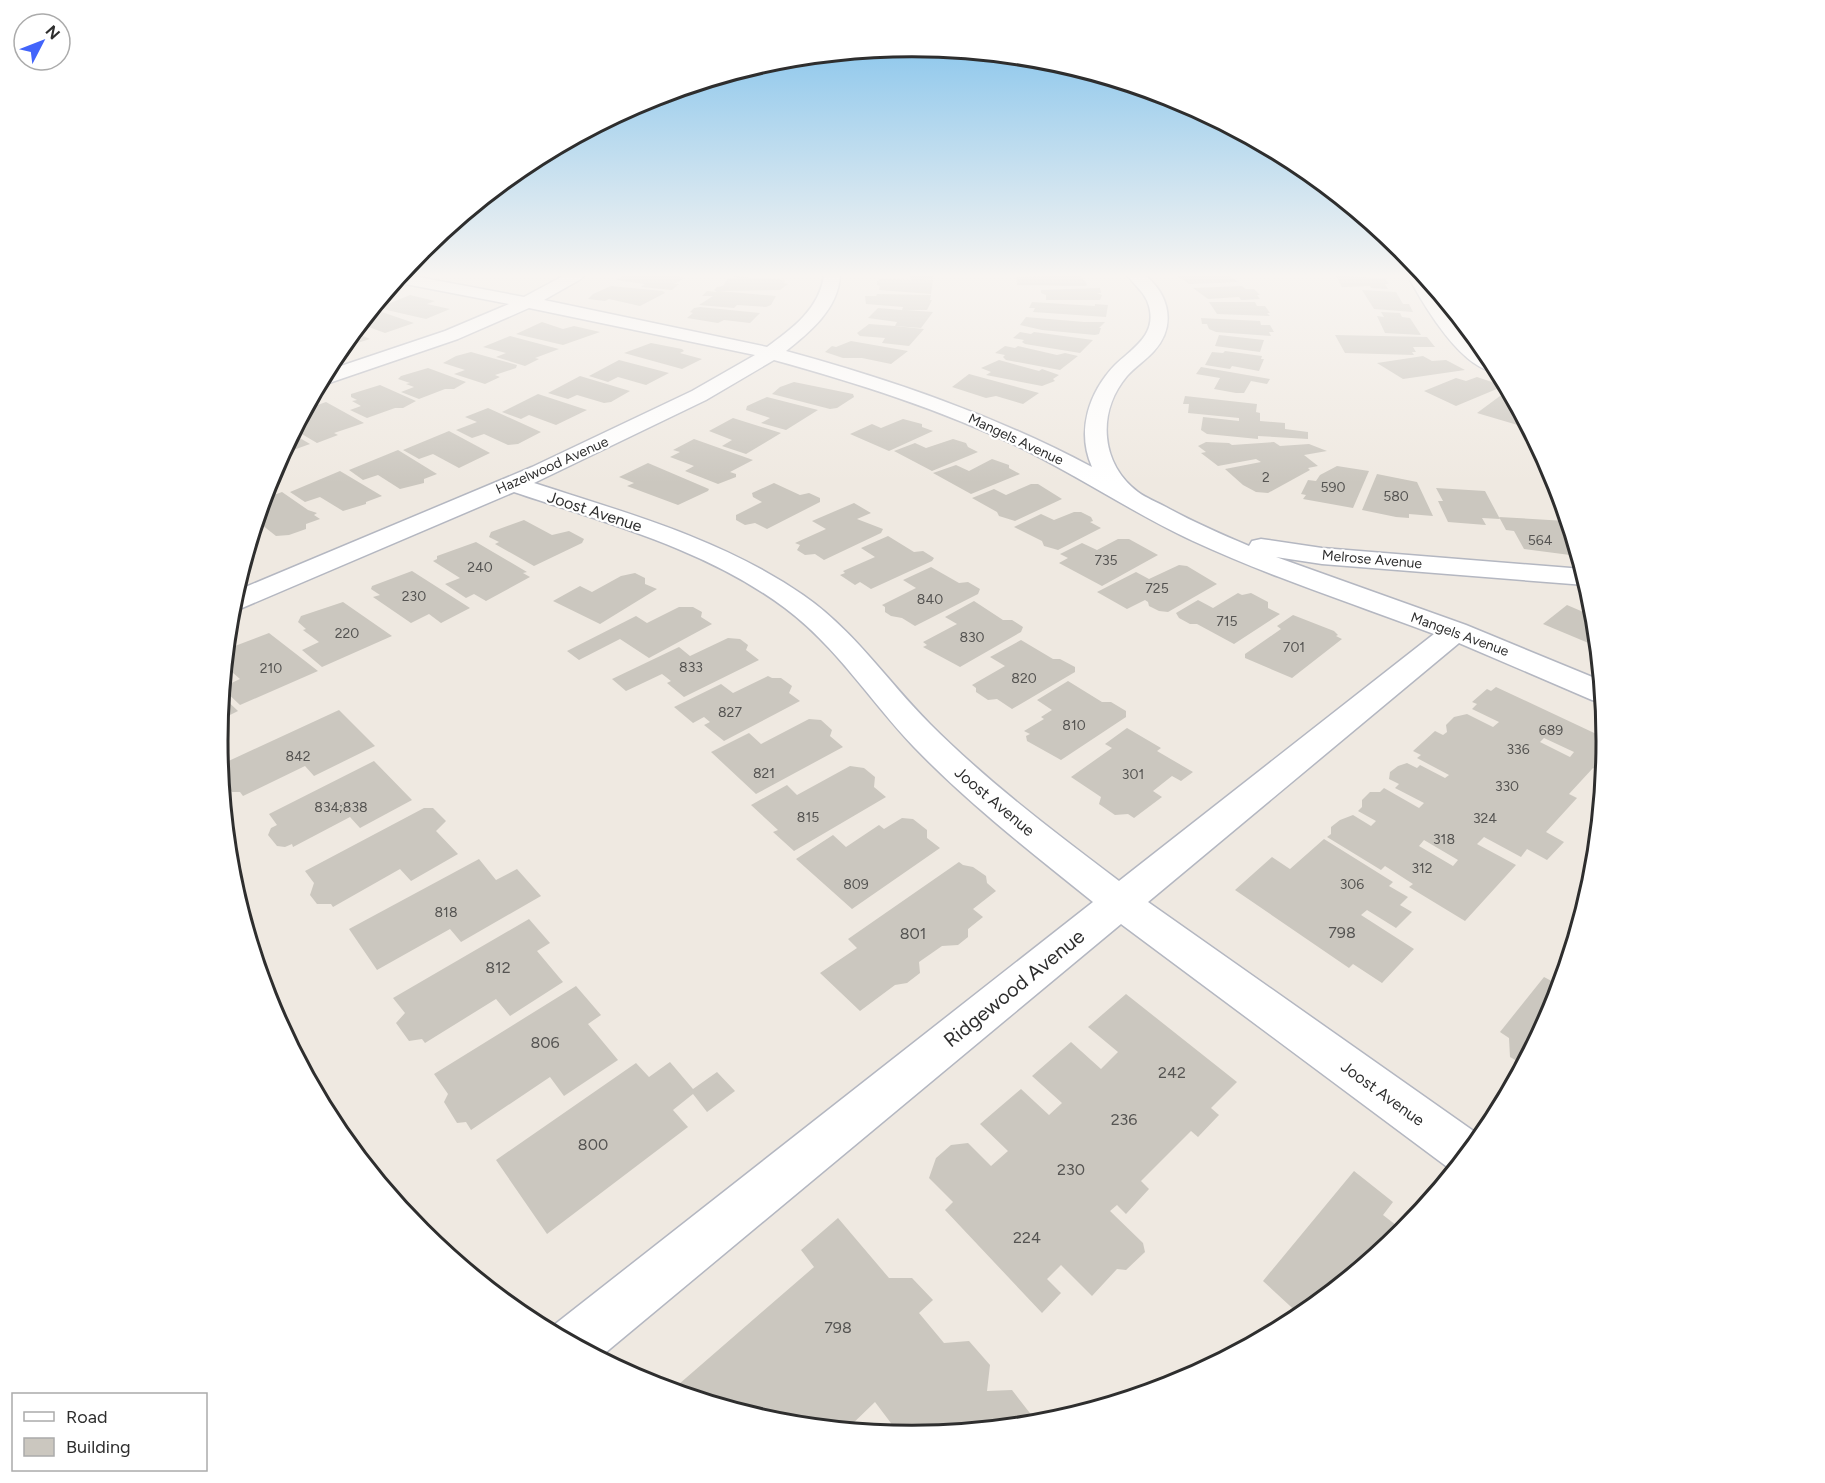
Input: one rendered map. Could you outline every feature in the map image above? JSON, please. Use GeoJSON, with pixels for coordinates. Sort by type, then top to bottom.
{"type":"FeatureCollection","features":[{"type":"Feature","properties":{"kind":"street"},"geometry":{"type":"LineString","coordinates":[[335,374],[417,345]]}},
{"type":"Feature","properties":{"kind":"street","name":"Mangels Avenue"},"geometry":{"type":"LineString","coordinates":[[741,345],[898,390],[978,420],[1064,461],[1163,517],[1280,569],[1456,631],[1595,690]]}},
{"type":"Feature","properties":{"kind":"street","name":"Hazelwood Avenue"},"geometry":{"type":"LineString","coordinates":[[243,597],[513,484],[657,416],[780,345]]}},
{"type":"Feature","properties":{"kind":"street"},"geometry":{"type":"LineString","coordinates":[[1147,345],[1108,387],[1094,429],[1096,450],[1106,471],[1125,492],[1163,517]]}},
{"type":"Feature","properties":{"kind":"street"},"geometry":{"type":"LineString","coordinates":[[1464,345],[1480,359]]}},
{"type":"Feature","properties":{"kind":"street","name":"Joost Avenue"},"geometry":{"type":"LineString","coordinates":[[513,484],[664,534],[755,575],[783,594],[830,630],[902,714],[952,765],[1120,902],[1462,1150]]}},
{"type":"Feature","properties":{"kind":"street","name":"Melrose Avenue"},"geometry":{"type":"LineString","coordinates":[[1163,517],[1210,534],[1251,544],[1322,556],[1577,576]]}},
{"type":"Feature","properties":{"kind":"street","name":"Ridgewood Avenue"},"geometry":{"type":"LineString","coordinates":[[579,1339],[1456,631]]}},
{"type":"Feature","properties":{"kind":"building"},"geometry":{"type":"Polygon","coordinates":[[[545,345],[559,349],[535,358],[539,359],[525,366],[496,357],[506,353],[483,347],[545,345]]]}},
{"type":"Feature","properties":{"kind":"building"},"geometry":{"type":"Polygon","coordinates":[[[645,345],[662,345],[682,349],[684,351],[680,353],[702,359],[682,369],[624,353],[645,345]]]}},
{"type":"Feature","properties":{"kind":"building"},"geometry":{"type":"Polygon","coordinates":[[[875,345],[908,351],[891,364],[862,358],[843,358],[825,352],[832,346],[875,345]]]}},
{"type":"Feature","properties":{"kind":"building"},"geometry":{"type":"Polygon","coordinates":[[[1032,345],[1088,345],[1080,353],[1032,345]]]}},
{"type":"Feature","properties":{"kind":"building"},"geometry":{"type":"Polygon","coordinates":[[[1215,345],[1262,345],[1260,352],[1215,345]]]}},
{"type":"Feature","properties":{"kind":"building"},"geometry":{"type":"Polygon","coordinates":[[[1341,345],[1435,347],[1413,347],[1416,352],[1412,352],[1414,355],[1345,353],[1341,345]]]}},
{"type":"Feature","properties":{"kind":"building"},"geometry":{"type":"Polygon","coordinates":[[[1005,346],[1015,348],[1018,346],[1057,355],[1065,353],[1078,356],[1060,370],[1006,360],[1003,357],[1005,355],[995,353],[1005,346]]]}},
{"type":"Feature","properties":{"kind":"building"},"geometry":{"type":"Polygon","coordinates":[[[1225,351],[1262,356],[1261,359],[1264,359],[1259,371],[1232,366],[1230,369],[1205,365],[1212,352],[1223,353],[1225,351]]]}},
{"type":"Feature","properties":{"kind":"building"},"geometry":{"type":"Polygon","coordinates":[[[471,352],[517,365],[516,368],[495,375],[500,377],[485,384],[454,374],[465,370],[443,363],[471,352]]]}},
{"type":"Feature","properties":{"kind":"building"},"geometry":{"type":"Polygon","coordinates":[[[1423,356],[1432,361],[1446,360],[1465,370],[1403,379],[1377,363],[1423,356]]]}},
{"type":"Feature","properties":{"kind":"building"},"geometry":{"type":"Polygon","coordinates":[[[619,360],[669,373],[646,385],[618,377],[608,382],[589,376],[619,360]]]}},
{"type":"Feature","properties":{"kind":"building"},"geometry":{"type":"Polygon","coordinates":[[[999,360],[1059,375],[1053,379],[1055,381],[1042,386],[986,375],[991,372],[981,368],[999,360]]]}},
{"type":"Feature","properties":{"kind":"building"},"geometry":{"type":"Polygon","coordinates":[[[1201,367],[1270,379],[1267,384],[1251,381],[1244,393],[1236,393],[1214,389],[1220,378],[1196,374],[1201,367]]]}},
{"type":"Feature","properties":{"kind":"building"},"geometry":{"type":"Polygon","coordinates":[[[428,368],[466,382],[454,389],[445,389],[419,399],[401,392],[414,387],[398,379],[401,376],[428,368]]]}},
{"type":"Feature","properties":{"kind":"building"},"geometry":{"type":"Polygon","coordinates":[[[969,374],[1039,393],[1023,404],[996,396],[986,398],[952,387],[969,374]]]}},
{"type":"Feature","properties":{"kind":"building"},"geometry":{"type":"Polygon","coordinates":[[[580,376],[630,391],[611,402],[604,403],[577,395],[568,399],[548,393],[580,376]]]}},
{"type":"Feature","properties":{"kind":"building"},"geometry":{"type":"Polygon","coordinates":[[[1477,377],[1495,383],[1499,388],[1456,406],[1424,391],[1456,378],[1466,381],[1477,377]]]}},
{"type":"Feature","properties":{"kind":"building"},"geometry":{"type":"Polygon","coordinates":[[[794,382],[853,394],[854,397],[837,408],[830,409],[772,394],[780,387],[794,382]]]}},
{"type":"Feature","properties":{"kind":"building"},"geometry":{"type":"Polygon","coordinates":[[[380,385],[416,401],[403,408],[395,408],[367,418],[350,410],[361,406],[352,401],[357,400],[351,397],[351,394],[380,385]]]}},
{"type":"Feature","properties":{"kind":"building"},"geometry":{"type":"Polygon","coordinates":[[[538,394],[587,410],[556,425],[529,415],[521,419],[502,412],[538,394]]]}},
{"type":"Feature","properties":{"kind":"building"},"geometry":{"type":"Polygon","coordinates":[[[1185,396],[1257,404],[1256,412],[1260,413],[1260,421],[1285,423],[1285,429],[1308,432],[1308,439],[1258,436],[1258,439],[1207,434],[1201,430],[1203,417],[1239,421],[1239,418],[1188,413],[1189,404],[1183,404],[1185,396]]]}},
{"type":"Feature","properties":{"kind":"building"},"geometry":{"type":"Polygon","coordinates":[[[1500,396],[1504,397],[1519,425],[1477,413],[1500,396]]]}},
{"type":"Feature","properties":{"kind":"building"},"geometry":{"type":"Polygon","coordinates":[[[767,397],[818,410],[786,430],[761,423],[770,418],[746,410],[747,406],[767,397]]]}},
{"type":"Feature","properties":{"kind":"building"},"geometry":{"type":"Polygon","coordinates":[[[326,402],[364,423],[334,433],[338,435],[317,443],[302,434],[317,405],[326,402]]]}},
{"type":"Feature","properties":{"kind":"building"},"geometry":{"type":"Polygon","coordinates":[[[488,408],[541,432],[518,444],[508,445],[484,434],[472,438],[456,430],[477,422],[465,417],[488,408]]]}},
{"type":"Feature","properties":{"kind":"building"},"geometry":{"type":"Polygon","coordinates":[[[733,418],[781,433],[746,454],[722,446],[732,440],[709,431],[733,418]]]}},
{"type":"Feature","properties":{"kind":"building"},"geometry":{"type":"Polygon","coordinates":[[[903,419],[922,424],[922,427],[933,431],[889,451],[850,434],[872,424],[881,428],[903,419]]]}},
{"type":"Feature","properties":{"kind":"building"},"geometry":{"type":"Polygon","coordinates":[[[449,431],[490,453],[459,468],[433,454],[419,459],[403,450],[449,431]]]}},
{"type":"Feature","properties":{"kind":"building"},"geometry":{"type":"Polygon","coordinates":[[[300,438],[310,444],[294,450],[300,438]]]}},
{"type":"Feature","properties":{"kind":"building"},"geometry":{"type":"Polygon","coordinates":[[[694,439],[753,460],[730,472],[736,474],[736,477],[718,484],[685,471],[694,466],[670,457],[680,452],[673,450],[694,439]]]}},
{"type":"Feature","properties":{"kind":"building"},"geometry":{"type":"Polygon","coordinates":[[[953,439],[966,443],[968,447],[978,452],[932,471],[894,451],[915,443],[926,448],[953,439]]]}},
{"type":"Feature","properties":{"kind":"building"},"geometry":{"type":"Polygon","coordinates":[[[1206,442],[1232,445],[1274,442],[1280,446],[1309,444],[1327,451],[1304,455],[1318,466],[1308,468],[1310,470],[1268,493],[1256,492],[1243,485],[1225,469],[1261,462],[1256,459],[1218,466],[1201,453],[1206,452],[1198,446],[1206,442]]]}},
{"type":"Feature","properties":{"kind":"building"},"geometry":{"type":"Polygon","coordinates":[[[398,450],[437,474],[424,479],[424,483],[400,489],[378,475],[363,480],[349,470],[398,450]]]}},
{"type":"Feature","properties":{"kind":"building"},"geometry":{"type":"Polygon","coordinates":[[[992,459],[1009,465],[1009,468],[1020,474],[971,494],[933,473],[956,465],[969,471],[992,459]]]}},
{"type":"Feature","properties":{"kind":"building"},"geometry":{"type":"Polygon","coordinates":[[[648,463],[709,489],[678,505],[627,486],[634,483],[619,477],[648,463]]]}},
{"type":"Feature","properties":{"kind":"building"},"geometry":{"type":"Polygon","coordinates":[[[1337,466],[1369,471],[1353,508],[1303,499],[1306,495],[1301,494],[1308,480],[1316,481],[1320,475],[1337,466]]]}},
{"type":"Feature","properties":{"kind":"building"},"geometry":{"type":"Polygon","coordinates":[[[340,471],[382,496],[343,511],[320,497],[305,502],[290,492],[340,471]]]}},
{"type":"Feature","properties":{"kind":"building"},"geometry":{"type":"Polygon","coordinates":[[[1377,474],[1417,482],[1433,516],[1409,514],[1409,518],[1396,517],[1362,510],[1377,474]]]}},
{"type":"Feature","properties":{"kind":"building"},"geometry":{"type":"Polygon","coordinates":[[[774,483],[800,495],[809,493],[820,498],[820,502],[767,529],[755,523],[745,525],[736,520],[736,515],[762,502],[753,497],[752,493],[774,483]]]}},
{"type":"Feature","properties":{"kind":"building"},"geometry":{"type":"Polygon","coordinates":[[[1031,484],[1038,484],[1062,499],[1015,521],[999,516],[997,512],[972,498],[994,489],[1006,495],[1031,484]]]}},
{"type":"Feature","properties":{"kind":"building"},"geometry":{"type":"Polygon","coordinates":[[[1436,488],[1485,491],[1500,519],[1482,518],[1486,525],[1448,522],[1438,501],[1443,501],[1436,488]]]}},
{"type":"Feature","properties":{"kind":"building"},"geometry":{"type":"Polygon","coordinates":[[[282,492],[308,510],[317,513],[314,515],[320,519],[306,524],[306,529],[289,535],[276,536],[263,525],[274,495],[282,492]]]}},
{"type":"Feature","properties":{"kind":"building"},"geometry":{"type":"Polygon","coordinates":[[[854,503],[871,513],[857,519],[883,529],[881,533],[824,560],[815,554],[805,555],[797,550],[800,545],[795,543],[826,529],[812,521],[854,503]]]}},
{"type":"Feature","properties":{"kind":"building"},"geometry":{"type":"Polygon","coordinates":[[[1074,512],[1081,512],[1091,517],[1093,521],[1090,522],[1101,528],[1058,550],[1044,546],[1042,541],[1014,527],[1041,514],[1054,520],[1074,512]]]}},
{"type":"Feature","properties":{"kind":"building"},"geometry":{"type":"Polygon","coordinates":[[[1499,517],[1561,521],[1570,555],[1524,549],[1514,531],[1506,530],[1499,517]]]}},
{"type":"Feature","properties":{"kind":"building"},"geometry":{"type":"Polygon","coordinates":[[[524,520],[552,535],[569,531],[584,539],[582,543],[534,566],[495,544],[499,542],[489,537],[491,532],[524,520]]]}},
{"type":"Feature","properties":{"kind":"building"},"geometry":{"type":"Polygon","coordinates":[[[888,536],[914,552],[923,551],[934,558],[932,561],[871,589],[860,582],[855,585],[840,575],[845,573],[843,571],[875,557],[861,548],[888,536]]]}},
{"type":"Feature","properties":{"kind":"building"},"geometry":{"type":"Polygon","coordinates":[[[1118,539],[1129,539],[1158,555],[1102,586],[1059,563],[1068,558],[1060,554],[1082,543],[1097,550],[1118,539]]]}},
{"type":"Feature","properties":{"kind":"building"},"geometry":{"type":"Polygon","coordinates":[[[476,542],[527,572],[523,573],[530,577],[486,601],[474,594],[466,598],[445,584],[460,578],[433,561],[437,559],[437,556],[476,542]]]}},
{"type":"Feature","properties":{"kind":"building"},"geometry":{"type":"Polygon","coordinates":[[[1179,565],[1187,566],[1217,584],[1168,612],[1149,606],[1145,600],[1127,609],[1097,592],[1136,572],[1149,579],[1179,565]]]}},
{"type":"Feature","properties":{"kind":"building"},"geometry":{"type":"Polygon","coordinates":[[[931,567],[959,583],[968,582],[980,589],[978,594],[915,626],[885,612],[885,607],[882,605],[916,588],[903,580],[931,567]]]}},
{"type":"Feature","properties":{"kind":"building"},"geometry":{"type":"Polygon","coordinates":[[[412,571],[470,608],[441,623],[429,614],[411,623],[373,597],[380,595],[371,589],[372,586],[412,571]]]}},
{"type":"Feature","properties":{"kind":"building"},"geometry":{"type":"Polygon","coordinates":[[[635,573],[645,578],[645,584],[657,589],[600,624],[553,601],[580,586],[592,592],[621,576],[635,573]]]}},
{"type":"Feature","properties":{"kind":"building"},"geometry":{"type":"Polygon","coordinates":[[[1238,593],[1242,595],[1251,593],[1268,602],[1268,608],[1280,614],[1234,644],[1197,624],[1190,624],[1179,618],[1176,613],[1198,600],[1213,608],[1238,593]]]}},
{"type":"Feature","properties":{"kind":"building"},"geometry":{"type":"Polygon","coordinates":[[[974,601],[1003,620],[1012,620],[1023,627],[1021,632],[960,667],[923,647],[927,645],[923,642],[957,624],[945,617],[974,601]]]}},
{"type":"Feature","properties":{"kind":"building"},"geometry":{"type":"Polygon","coordinates":[[[343,602],[392,636],[322,667],[302,650],[319,642],[303,630],[306,629],[298,622],[301,616],[343,602]]]}},
{"type":"Feature","properties":{"kind":"building"},"geometry":{"type":"Polygon","coordinates":[[[1567,605],[1585,613],[1590,644],[1543,624],[1567,605]]]}},
{"type":"Feature","properties":{"kind":"building"},"geometry":{"type":"Polygon","coordinates":[[[679,607],[693,607],[702,612],[701,617],[712,624],[649,658],[620,639],[579,660],[567,651],[636,616],[647,623],[679,607]]]}},
{"type":"Feature","properties":{"kind":"building"},"geometry":{"type":"Polygon","coordinates":[[[1293,615],[1334,631],[1338,635],[1336,636],[1342,639],[1292,678],[1245,658],[1245,654],[1281,629],[1277,626],[1293,615]]]}},
{"type":"Feature","properties":{"kind":"building"},"geometry":{"type":"Polygon","coordinates":[[[269,633],[318,671],[240,705],[229,695],[231,683],[240,679],[232,672],[235,646],[269,633]]]}},
{"type":"Feature","properties":{"kind":"building"},"geometry":{"type":"Polygon","coordinates":[[[728,638],[740,639],[748,645],[746,650],[759,660],[684,697],[667,683],[671,681],[662,674],[626,691],[612,679],[679,647],[690,656],[728,638]]]}},
{"type":"Feature","properties":{"kind":"building"},"geometry":{"type":"Polygon","coordinates":[[[1021,640],[1053,659],[1060,659],[1075,667],[1075,672],[1012,709],[997,699],[988,700],[976,692],[976,688],[972,685],[1005,666],[990,657],[1021,640]]]}},
{"type":"Feature","properties":{"kind":"building"},"geometry":{"type":"Polygon","coordinates":[[[768,676],[781,678],[792,686],[789,693],[800,701],[724,741],[704,725],[710,722],[704,717],[693,723],[674,707],[721,684],[733,693],[768,676]]]}},
{"type":"Feature","properties":{"kind":"building"},"geometry":{"type":"Polygon","coordinates":[[[1068,681],[1102,702],[1111,702],[1126,711],[1126,717],[1061,760],[1027,741],[1026,736],[1030,734],[1024,731],[1044,719],[1041,717],[1052,710],[1037,700],[1068,681]]]}},
{"type":"Feature","properties":{"kind":"building"},"geometry":{"type":"Polygon","coordinates":[[[1496,687],[1597,734],[1596,770],[1593,768],[1569,794],[1577,798],[1546,832],[1564,842],[1547,860],[1527,849],[1521,857],[1484,837],[1477,844],[1516,865],[1465,921],[1409,887],[1413,884],[1385,866],[1381,870],[1327,837],[1331,834],[1331,827],[1340,820],[1353,815],[1371,826],[1376,821],[1358,811],[1362,807],[1362,800],[1370,792],[1380,792],[1384,788],[1419,808],[1424,803],[1395,788],[1399,784],[1389,779],[1390,772],[1407,763],[1417,768],[1420,765],[1445,778],[1449,775],[1417,758],[1421,755],[1413,751],[1435,731],[1443,735],[1447,732],[1446,725],[1454,717],[1467,714],[1493,727],[1499,722],[1472,709],[1477,704],[1472,702],[1487,689],[1491,691],[1496,687]],[[1544,738],[1540,742],[1570,757],[1574,752],[1544,738]],[[1424,840],[1419,846],[1453,866],[1458,860],[1424,840]]]}},
{"type":"Feature","properties":{"kind":"building"},"geometry":{"type":"Polygon","coordinates":[[[229,702],[238,711],[229,716],[229,702]]]}},
{"type":"Feature","properties":{"kind":"building"},"geometry":{"type":"Polygon","coordinates":[[[339,710],[375,746],[314,776],[305,766],[243,796],[240,792],[232,792],[229,789],[228,761],[339,710]]]}},
{"type":"Feature","properties":{"kind":"building"},"geometry":{"type":"Polygon","coordinates":[[[809,719],[821,720],[832,730],[830,736],[843,747],[756,794],[711,752],[749,733],[761,744],[809,719]]]}},
{"type":"Feature","properties":{"kind":"building"},"geometry":{"type":"Polygon","coordinates":[[[1127,728],[1161,748],[1157,751],[1193,772],[1181,781],[1172,776],[1153,791],[1162,797],[1134,818],[1128,814],[1115,815],[1099,804],[1101,797],[1071,777],[1112,748],[1105,744],[1127,728]]]}},
{"type":"Feature","properties":{"kind":"building"},"geometry":{"type":"Polygon","coordinates":[[[374,761],[412,800],[360,828],[350,817],[293,847],[292,844],[285,847],[277,846],[268,835],[271,828],[277,825],[269,814],[374,761]]]}},
{"type":"Feature","properties":{"kind":"building"},"geometry":{"type":"Polygon","coordinates":[[[850,766],[864,768],[875,777],[874,787],[886,797],[794,851],[773,832],[778,830],[751,805],[787,785],[797,795],[850,766]]]}},
{"type":"Feature","properties":{"kind":"building"},"geometry":{"type":"Polygon","coordinates":[[[424,808],[433,808],[446,821],[436,831],[458,854],[411,881],[400,869],[333,907],[331,904],[317,904],[310,895],[314,883],[305,871],[424,808]]]}},
{"type":"Feature","properties":{"kind":"building"},"geometry":{"type":"Polygon","coordinates":[[[902,818],[913,819],[927,830],[927,838],[940,848],[852,909],[796,859],[833,835],[846,847],[879,825],[884,829],[902,818]]]}},
{"type":"Feature","properties":{"kind":"building"},"geometry":{"type":"Polygon","coordinates":[[[1324,839],[1393,882],[1389,886],[1408,897],[1400,905],[1412,912],[1396,928],[1367,910],[1361,915],[1414,949],[1382,983],[1353,964],[1349,968],[1235,890],[1272,857],[1290,869],[1324,839]]]}},
{"type":"Feature","properties":{"kind":"building"},"geometry":{"type":"Polygon","coordinates":[[[479,859],[496,880],[517,869],[541,896],[461,942],[450,929],[377,970],[349,929],[479,859]]]}},
{"type":"Feature","properties":{"kind":"building"},"geometry":{"type":"Polygon","coordinates":[[[959,862],[973,867],[986,876],[987,883],[996,891],[973,909],[983,917],[968,929],[968,937],[958,945],[942,946],[919,962],[920,973],[907,983],[895,985],[860,1011],[820,973],[857,948],[848,939],[959,862]]]}},
{"type":"Feature","properties":{"kind":"building"},"geometry":{"type":"Polygon","coordinates":[[[529,919],[550,943],[537,951],[563,982],[510,1016],[496,999],[425,1043],[422,1039],[409,1041],[396,1023],[405,1013],[393,998],[529,919]]]}},
{"type":"Feature","properties":{"kind":"building"},"geometry":{"type":"Polygon","coordinates":[[[1544,977],[1553,982],[1517,1061],[1510,1057],[1509,1038],[1500,1032],[1544,977]]]}},
{"type":"Feature","properties":{"kind":"building"},"geometry":{"type":"Polygon","coordinates":[[[576,986],[601,1015],[588,1024],[618,1060],[564,1096],[550,1077],[471,1130],[466,1122],[457,1123],[444,1102],[448,1094],[434,1074],[576,986]]]}},
{"type":"Feature","properties":{"kind":"building"},"geometry":{"type":"Polygon","coordinates":[[[1126,994],[1237,1082],[1211,1108],[1219,1115],[1198,1137],[1191,1131],[1141,1181],[1149,1189],[1126,1214],[1117,1205],[1110,1211],[1143,1243],[1145,1252],[1126,1270],[1117,1269],[1092,1296],[1061,1265],[1047,1279],[1061,1293],[1042,1313],[945,1210],[953,1202],[929,1178],[936,1158],[951,1145],[968,1143],[991,1166],[1008,1151],[980,1124],[1021,1089],[1049,1115],[1062,1103],[1032,1076],[1071,1042],[1101,1069],[1118,1052],[1088,1027],[1126,994]]]}},
{"type":"Feature","properties":{"kind":"building"},"geometry":{"type":"Polygon","coordinates":[[[670,1062],[693,1089],[717,1072],[735,1091],[707,1112],[693,1094],[673,1110],[688,1127],[547,1234],[496,1160],[636,1063],[649,1077],[670,1062]]]}},
{"type":"Feature","properties":{"kind":"building"},"geometry":{"type":"Polygon","coordinates":[[[1354,1171],[1393,1202],[1383,1215],[1397,1226],[1329,1285],[1294,1310],[1263,1281],[1354,1171]]]}},
{"type":"Feature","properties":{"kind":"building"},"geometry":{"type":"Polygon","coordinates":[[[838,1218],[889,1278],[912,1278],[933,1300],[919,1313],[944,1343],[969,1341],[990,1365],[987,1391],[1012,1390],[1032,1415],[957,1425],[893,1426],[875,1402],[853,1423],[779,1413],[735,1403],[678,1385],[814,1267],[801,1250],[838,1218]]]}}]}
